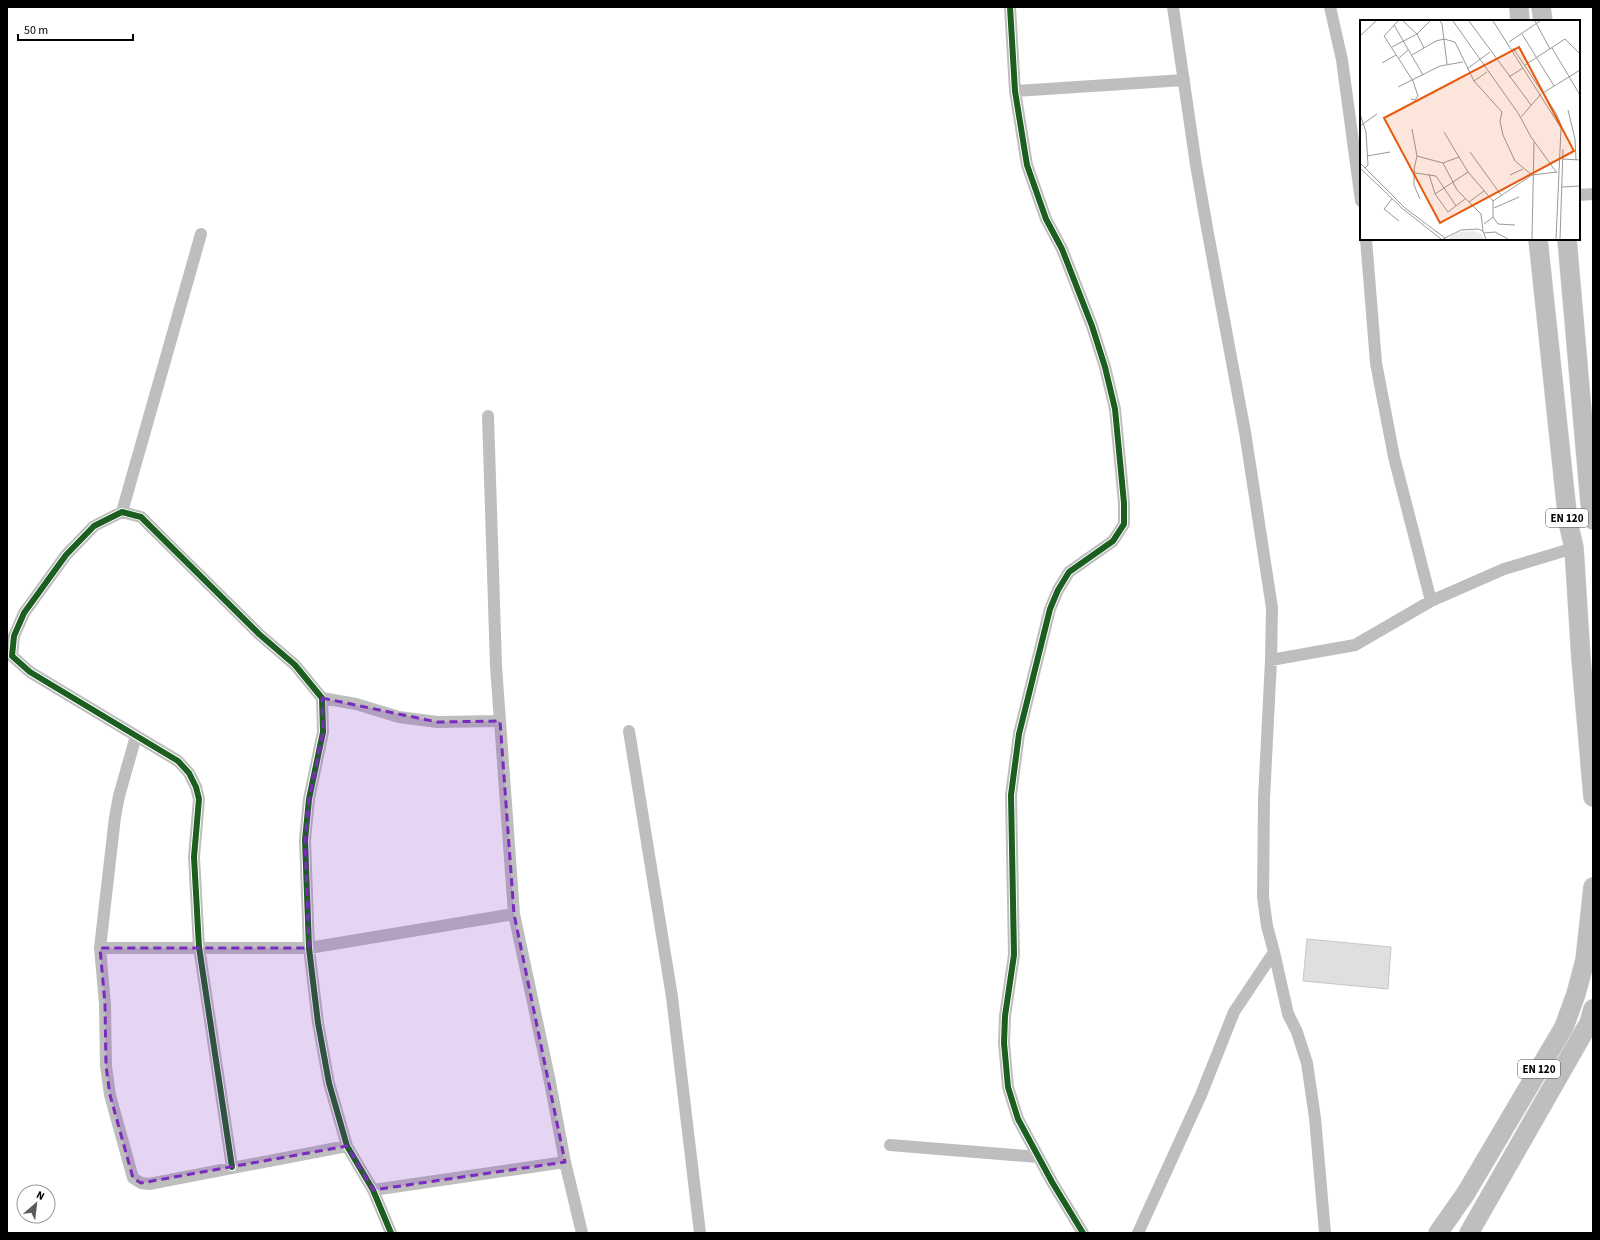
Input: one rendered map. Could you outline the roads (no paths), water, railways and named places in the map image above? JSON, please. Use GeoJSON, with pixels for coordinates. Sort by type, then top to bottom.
{"type":"FeatureCollection","features":[{"type":"Feature","properties":{"kind":"main road"},"geometry":{"type":"LineString","coordinates":[[1519,7],[1520,20]]}},
{"type":"Feature","properties":{"kind":"main road"},"geometry":{"type":"LineString","coordinates":[[1541,7],[1543,20]]}},
{"type":"Feature","properties":{"kind":"main road","name":"EN 120"},"geometry":{"type":"LineString","coordinates":[[1538,240],[1568,522],[1574,548],[1581,659],[1593,797]]}},
{"type":"Feature","properties":{"kind":"main road","name":"EN 120"},"geometry":{"type":"LineString","coordinates":[[1567,240],[1590,503],[1593,520]]}},
{"type":"Feature","properties":{"kind":"main road"},"geometry":{"type":"LineString","coordinates":[[1547,332],[1574,325]]}},
{"type":"Feature","properties":{"kind":"main road","name":"EN 120"},"geometry":{"type":"LineString","coordinates":[[1438,1233],[1466,1193],[1564,1027],[1576,994],[1585,960],[1593,887]]}},
{"type":"Feature","properties":{"kind":"main road","name":"EN 120"},"geometry":{"type":"LineString","coordinates":[[1469,1233],[1589,1023],[1593,1009]]}},
{"type":"Feature","properties":{"kind":"street"},"geometry":{"type":"LineString","coordinates":[[1010,7],[1015,91],[1027,165],[1046,219],[1062,249],[1092,326],[1105,367],[1115,409],[1124,503],[1124,524],[1113,541],[1069,572],[1058,590],[1050,609],[1019,734],[1011,795],[1014,955],[1005,1016],[1004,1043],[1008,1087],[1018,1119],[1038,1157],[1083,1233]]}},
{"type":"Feature","properties":{"kind":"street"},"geometry":{"type":"LineString","coordinates":[[1173,7],[1208,239],[1245,432],[1272,608],[1264,799],[1263,897],[1267,926],[1288,1014],[1297,1032],[1307,1063],[1315,1118],[1325,1233]]}},
{"type":"Feature","properties":{"kind":"street"},"geometry":{"type":"LineString","coordinates":[[1330,7],[1342,60],[1360,194]]}},
{"type":"Feature","properties":{"kind":"street"},"geometry":{"type":"LineString","coordinates":[[1015,91],[1184,80]]}},
{"type":"Feature","properties":{"kind":"street"},"geometry":{"type":"LineString","coordinates":[[1580,195],[1593,194]]}},
{"type":"Feature","properties":{"kind":"street"},"geometry":{"type":"LineString","coordinates":[[122,512],[201,234]]}},
{"type":"Feature","properties":{"kind":"street"},"geometry":{"type":"LineString","coordinates":[[1366,240],[1376,363],[1394,457],[1430,601]]}},
{"type":"Feature","properties":{"kind":"street"},"geometry":{"type":"LineString","coordinates":[[488,416],[500,721],[514,914],[550,1082],[565,1162],[582,1233]]}},
{"type":"Feature","properties":{"kind":"street"},"geometry":{"type":"LineString","coordinates":[[7,650],[24,613],[66,555],[94,526],[122,512],[141,517],[259,634],[295,665],[322,698],[323,732],[309,799],[305,840],[309,948],[318,1023],[329,1083],[347,1146],[373,1190],[391,1233]]}},
{"type":"Feature","properties":{"kind":"street"},"geometry":{"type":"LineString","coordinates":[[1271,660],[1355,645],[1430,601],[1504,569],[1574,548]]}},
{"type":"Feature","properties":{"kind":"street"},"geometry":{"type":"LineString","coordinates":[[14,636],[12,656],[30,672],[178,761],[189,773],[196,787],[199,799],[194,857],[199,947],[232,1167]]}},
{"type":"Feature","properties":{"kind":"street"},"geometry":{"type":"LineString","coordinates":[[322,698],[356,704],[399,717],[437,722],[500,721]]}},
{"type":"Feature","properties":{"kind":"street"},"geometry":{"type":"LineString","coordinates":[[629,731],[672,997],[700,1233]]}},
{"type":"Feature","properties":{"kind":"street"},"geometry":{"type":"LineString","coordinates":[[136,736],[119,796],[115,817],[100,948],[105,1004],[106,1066],[110,1095],[133,1178],[141,1183],[149,1184],[347,1146]]}},
{"type":"Feature","properties":{"kind":"street"},"geometry":{"type":"LineString","coordinates":[[100,948],[309,948],[514,914]]}},
{"type":"Feature","properties":{"kind":"street"},"geometry":{"type":"LineString","coordinates":[[1138,1233],[1201,1095],[1234,1012],[1274,952]]}},
{"type":"Feature","properties":{"kind":"street"},"geometry":{"type":"LineString","coordinates":[[890,1145],[1038,1157]]}},
{"type":"Feature","properties":{"kind":"street"},"geometry":{"type":"LineString","coordinates":[[373,1190],[565,1162]]}}]}
